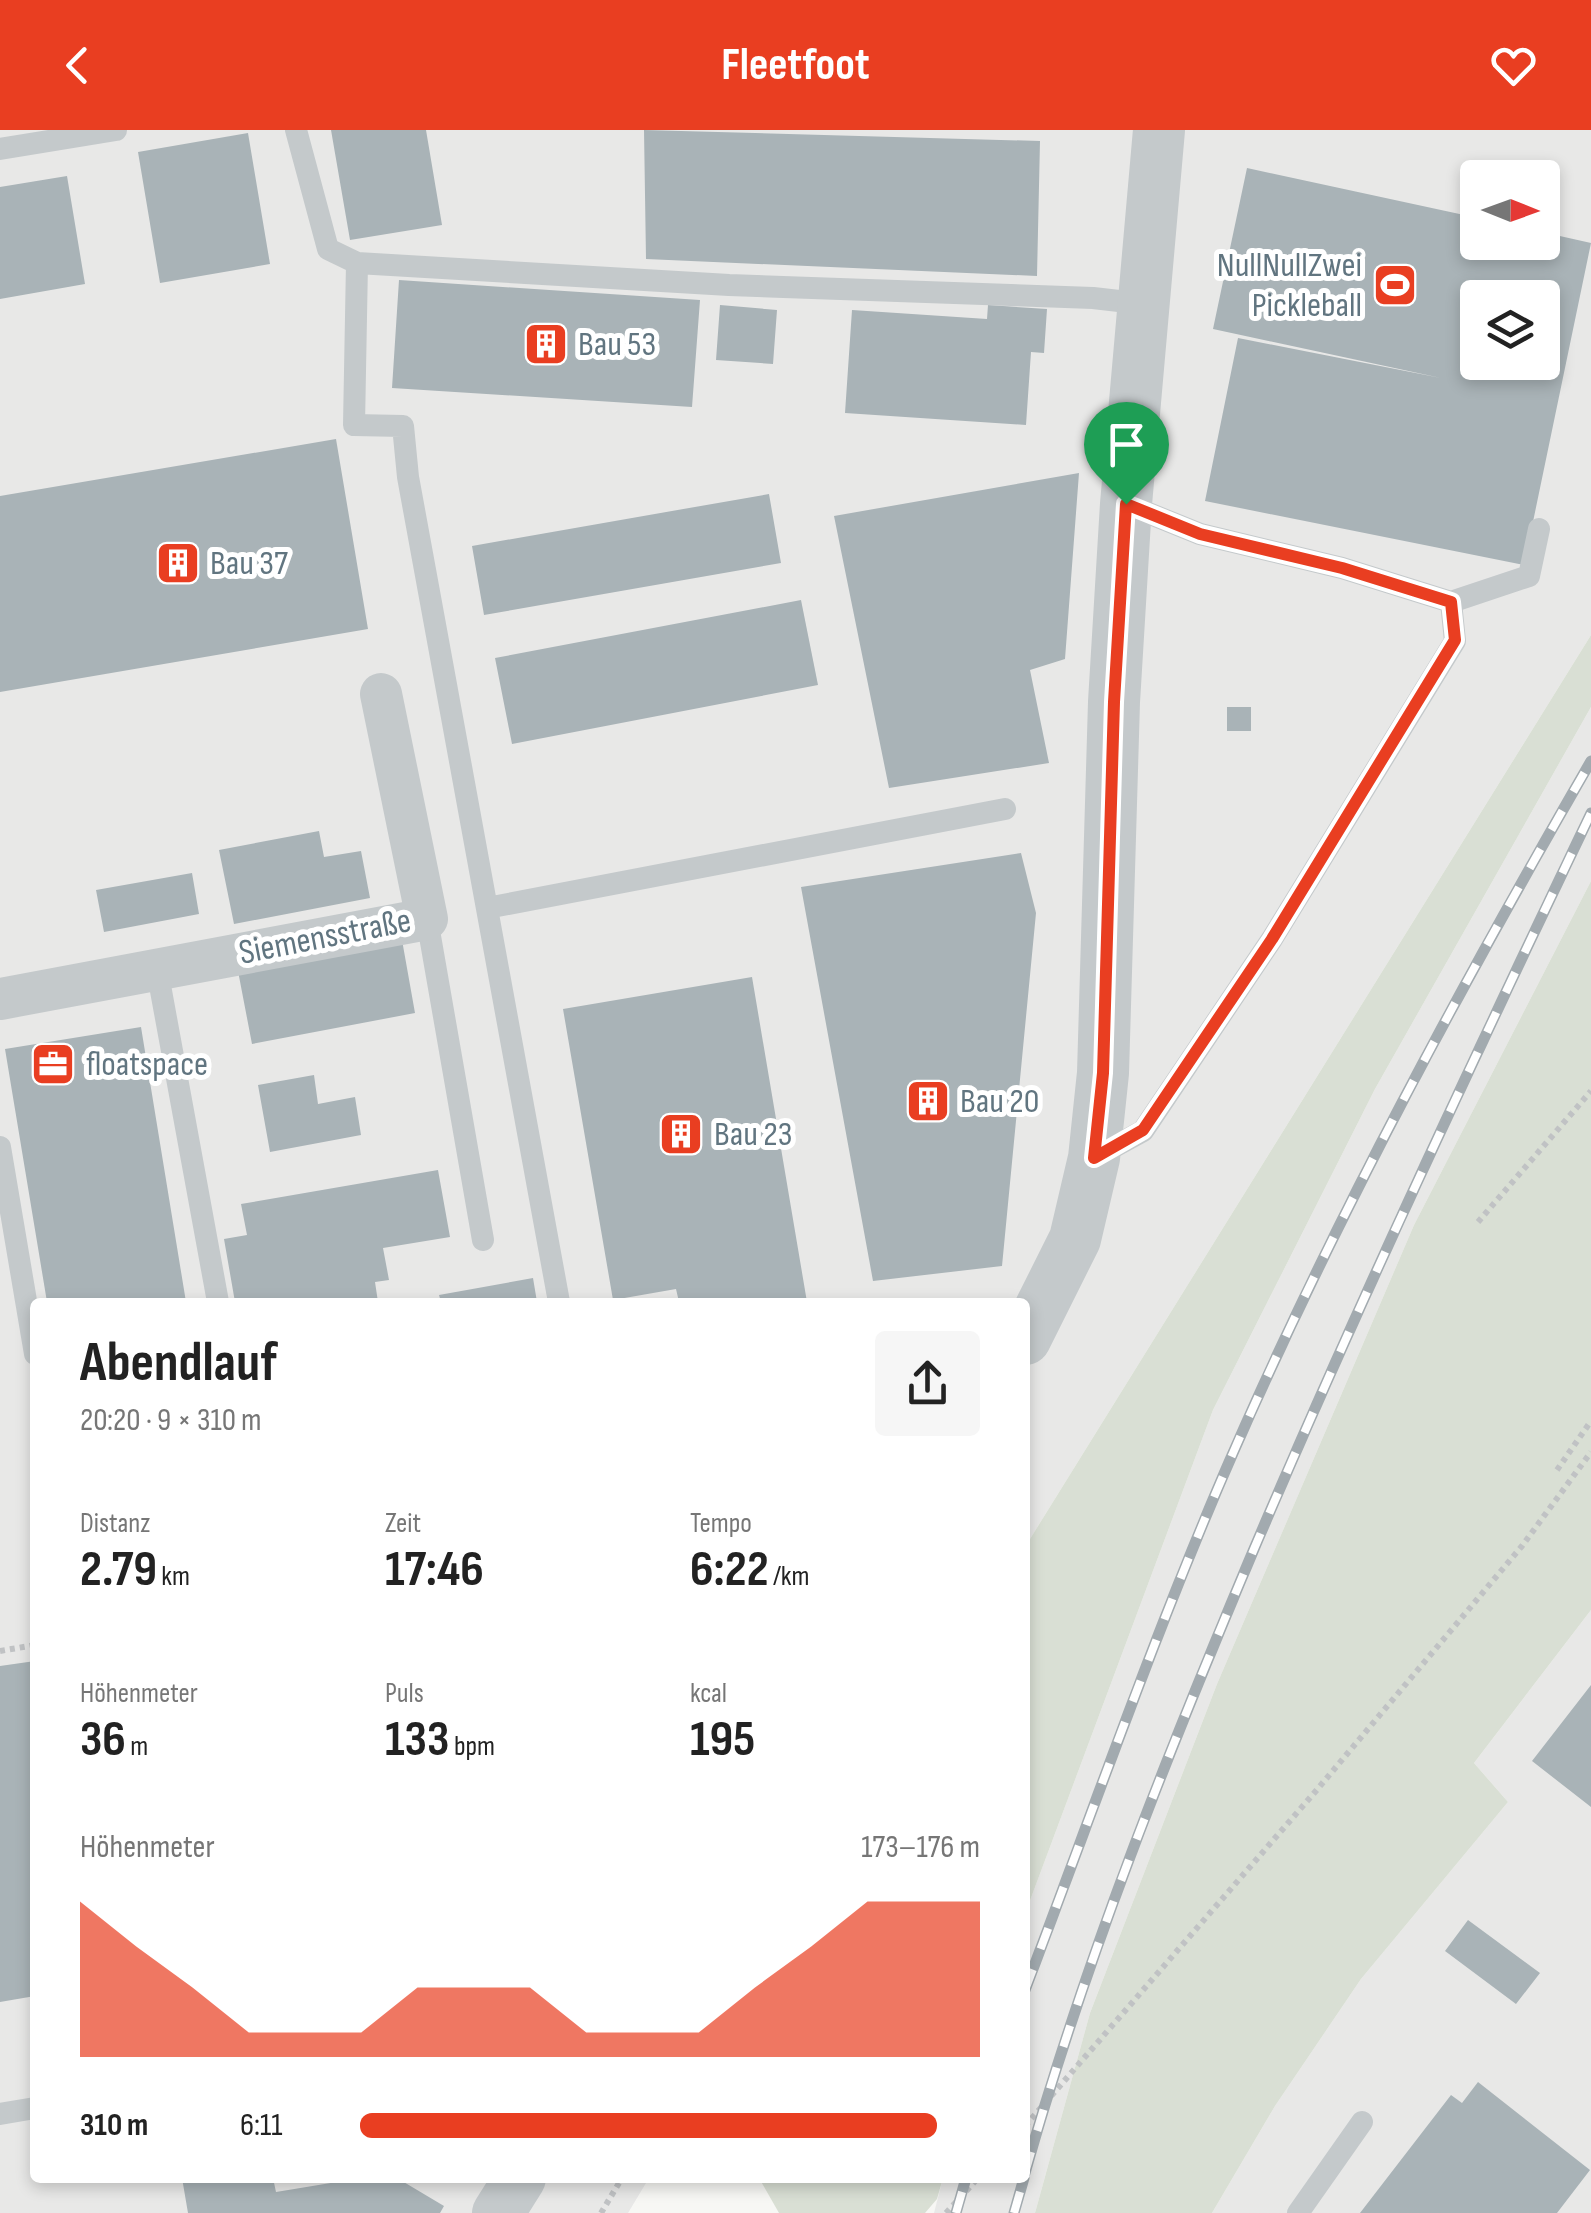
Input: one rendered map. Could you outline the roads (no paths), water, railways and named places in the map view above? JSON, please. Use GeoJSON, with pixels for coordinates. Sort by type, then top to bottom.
{"type":"FeatureCollection","features":[{"type":"Feature","properties":{"kind":"street"},"geometry":{"type":"LineString","coordinates":[[1030,1329],[1074,1239],[1094,1158],[1103,1073],[1114,702],[1126,504],[1160,130]]}},
{"type":"Feature","properties":{"kind":"street","name":"Siemensstraße"},"geometry":{"type":"LineString","coordinates":[[0,998],[426,919],[381,694]]}},
{"type":"Feature","properties":{"kind":"street"},"geometry":{"type":"LineString","coordinates":[[498,2213],[517,2183]]}},
{"type":"Feature","properties":{"kind":"lane"},"geometry":{"type":"LineString","coordinates":[[0,149],[116,130]]}},
{"type":"Feature","properties":{"kind":"lane"},"geometry":{"type":"LineString","coordinates":[[296,130],[328,249],[357,263],[728,285],[1093,298],[1145,304]]}},
{"type":"Feature","properties":{"kind":"lane"},"geometry":{"type":"LineString","coordinates":[[357,263],[354,425],[403,426],[408,477],[558,1298]]}},
{"type":"Feature","properties":{"kind":"lane"},"geometry":{"type":"LineString","coordinates":[[1126,504],[1200,534],[1342,568],[1451,602],[1529,576],[1540,530]]}},
{"type":"Feature","properties":{"kind":"lane"},"geometry":{"type":"LineString","coordinates":[[1094,1158],[1143,1130],[1272,939],[1455,640],[1451,602]]}},
{"type":"Feature","properties":{"kind":"lane"},"geometry":{"type":"LineString","coordinates":[[487,908],[1005,810]]}},
{"type":"Feature","properties":{"kind":"lane"},"geometry":{"type":"LineString","coordinates":[[426,919],[484,1240]]}},
{"type":"Feature","properties":{"kind":"lane"},"geometry":{"type":"LineString","coordinates":[[157,969],[217,1298]]}},
{"type":"Feature","properties":{"kind":"lane"},"geometry":{"type":"LineString","coordinates":[[0,1148],[30,1325]]}},
{"type":"Feature","properties":{"kind":"lane"},"geometry":{"type":"LineString","coordinates":[[0,2114],[30,2109]]}},
{"type":"Feature","properties":{"kind":"lane"},"geometry":{"type":"LineString","coordinates":[[1298,2213],[1362,2122]]}},
{"type":"Feature","properties":{"kind":"railway"},"geometry":{"type":"LineString","coordinates":[[1030,1977],[1178,1586],[1273,1364],[1402,1102],[1591,761]]}},
{"type":"Feature","properties":{"kind":"railway"},"geometry":{"type":"LineString","coordinates":[[1030,2156],[1101,1936],[1222,1626],[1377,1271],[1591,813]]}},
{"type":"Feature","properties":{"kind":"railway"},"geometry":{"type":"LineString","coordinates":[[956,2213],[965,2183]]}},
{"type":"Feature","properties":{"kind":"railway"},"geometry":{"type":"LineString","coordinates":[[1014,2213],[1023,2183]]}},
{"type":"Feature","properties":{"kind":"place","name":"NullNullZwei Pickleball"},"geometry":{"type":"Point","coordinates":[1395,285]}},
{"type":"Feature","properties":{"kind":"place","name":"Bau 53"},"geometry":{"type":"Point","coordinates":[546,344]}},
{"type":"Feature","properties":{"kind":"place","name":"Bau 37"},"geometry":{"type":"Point","coordinates":[178,563]}},
{"type":"Feature","properties":{"kind":"place","name":"floatspace"},"geometry":{"type":"Point","coordinates":[53,1064]}},
{"type":"Feature","properties":{"kind":"place","name":"Bau 20"},"geometry":{"type":"Point","coordinates":[928,1101]}},
{"type":"Feature","properties":{"kind":"place","name":"Bau 23"},"geometry":{"type":"Point","coordinates":[681,1134]}}]}
